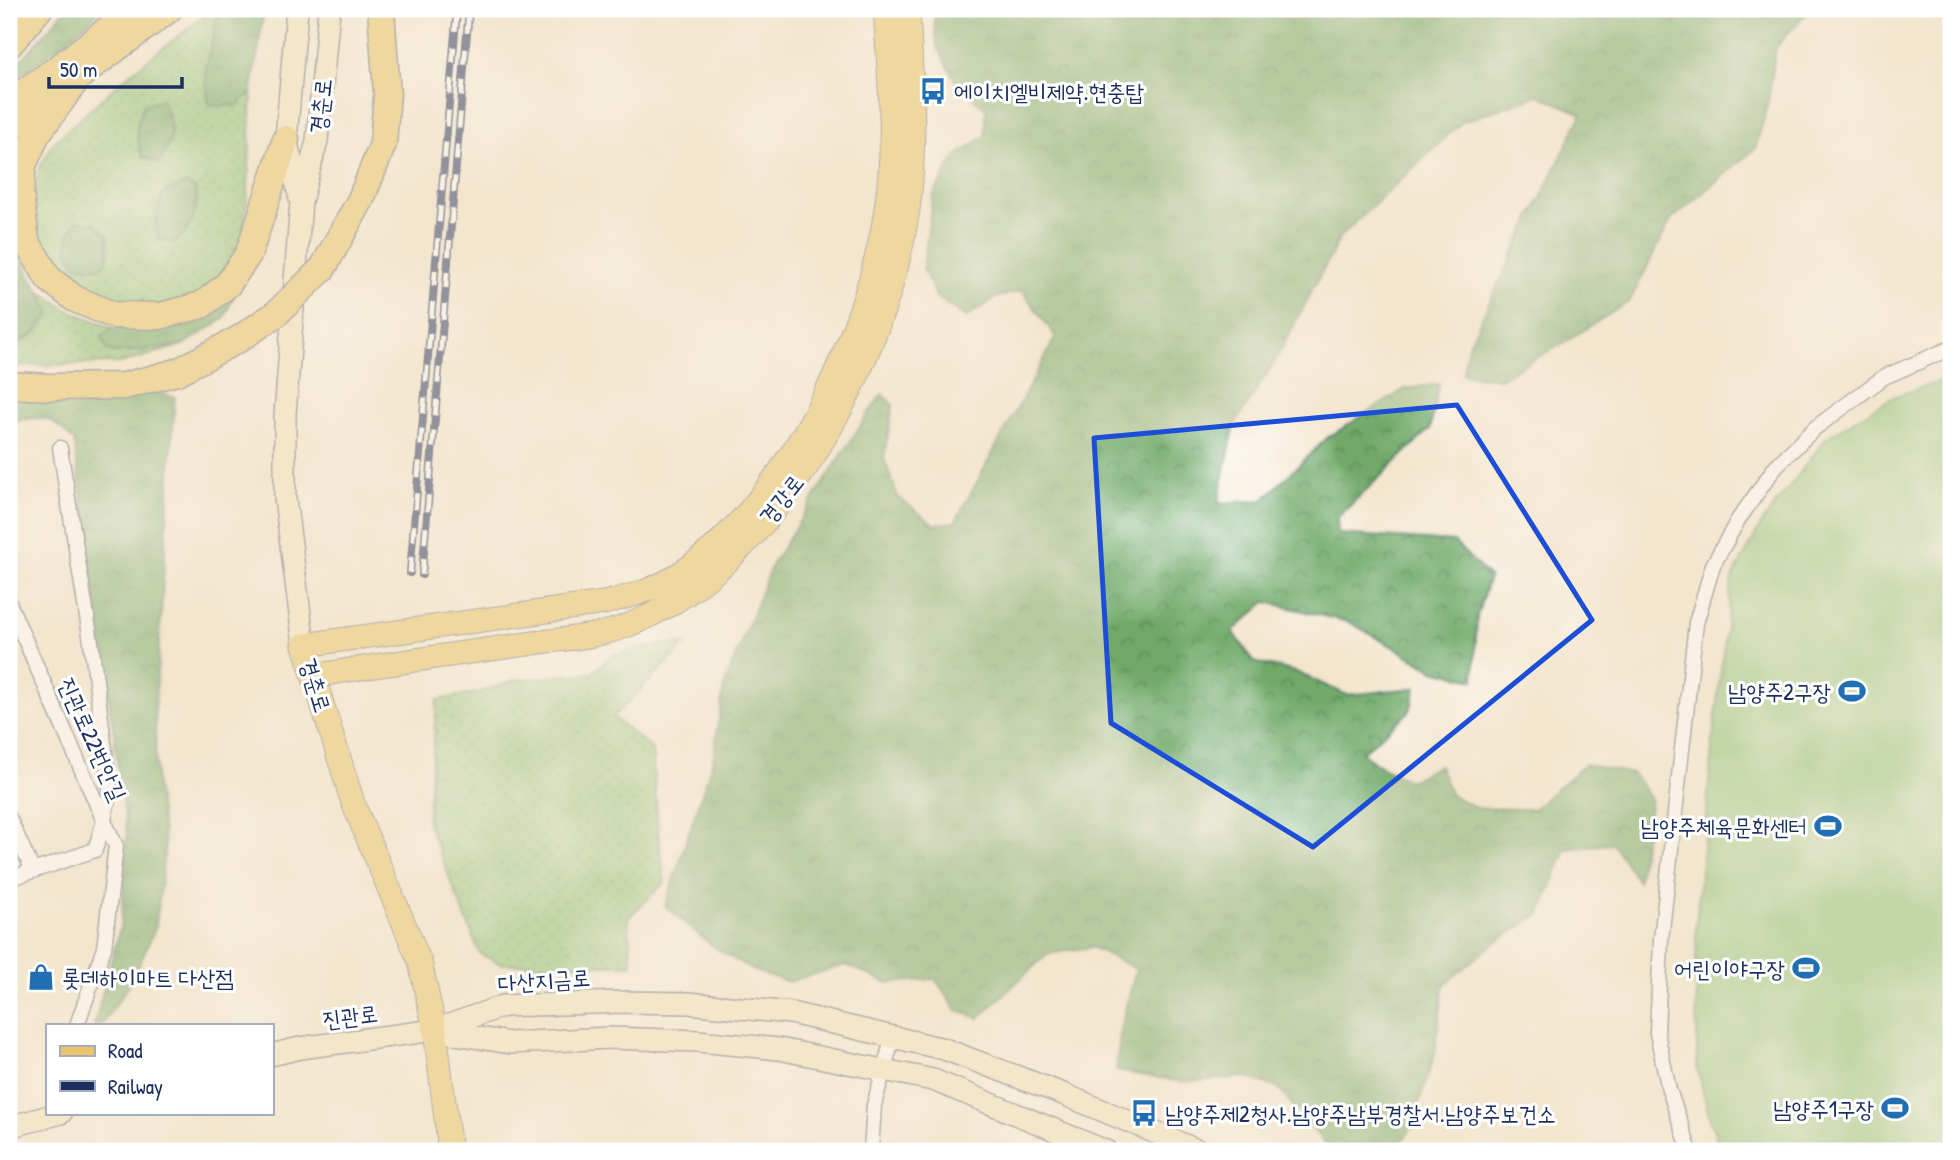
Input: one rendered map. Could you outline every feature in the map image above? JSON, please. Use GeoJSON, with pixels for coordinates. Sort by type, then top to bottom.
{"type":"FeatureCollection","features":[{"type":"Feature","properties":{"kind":"highway"},"geometry":{"type":"LineString","coordinates":[[9,46],[39,9]]}},
{"type":"Feature","properties":{"kind":"highway"},"geometry":{"type":"LineString","coordinates":[[9,385],[124,386],[177,372],[239,339],[276,314],[323,268],[361,199],[383,144],[387,94],[381,9]]}},
{"type":"Feature","properties":{"kind":"highway"},"geometry":{"type":"LineString","coordinates":[[9,128],[82,72],[152,12]]}},
{"type":"Feature","properties":{"kind":"highway"},"geometry":{"type":"LineString","coordinates":[[9,102],[57,69],[152,12]]}},
{"type":"Feature","properties":{"kind":"highway"},"geometry":{"type":"LineString","coordinates":[[82,72],[37,134],[23,165],[20,193],[26,242],[49,279],[75,299],[113,315],[160,316],[202,305],[228,284],[249,253],[286,139]]}},
{"type":"Feature","properties":{"kind":"main road","name":"경강로"},"geometry":{"type":"LineString","coordinates":[[304,645],[604,603],[642,593],[669,581],[711,551],[752,508],[809,428],[845,355],[869,287],[888,193],[891,120],[885,9]]}},
{"type":"Feature","properties":{"kind":"main road","name":"경강로"},"geometry":{"type":"LineString","coordinates":[[313,676],[572,637],[627,626],[672,605],[714,575],[768,517],[815,453],[863,364],[891,285],[908,210],[914,122],[908,9]]}},
{"type":"Feature","properties":{"kind":"main road","name":"경춘로"},"geometry":{"type":"LineString","coordinates":[[304,645],[353,803],[420,962],[435,1030],[450,1151]]}},
{"type":"Feature","properties":{"kind":"street","name":"경춘로"},"geometry":{"type":"LineString","coordinates":[[297,9],[286,139],[301,201]]}},
{"type":"Feature","properties":{"kind":"street","name":"경춘로"},"geometry":{"type":"LineString","coordinates":[[304,645],[285,498],[285,415],[301,201],[317,141],[329,9]]}},
{"type":"Feature","properties":{"kind":"street"},"geometry":{"type":"LineString","coordinates":[[1690,1151],[1669,1090],[1657,1033],[1661,939],[1696,623],[1713,565],[1738,520],[1776,466],[1815,428],[1884,377],[1951,348]]}},
{"type":"Feature","properties":{"kind":"street"},"geometry":{"type":"LineString","coordinates":[[60,448],[91,642],[110,789],[104,821],[116,846],[104,948],[77,1024]]}},
{"type":"Feature","properties":{"kind":"street","name":"진관로22번안길"},"geometry":{"type":"LineString","coordinates":[[9,603],[104,821],[94,850],[9,879]]}},
{"type":"Feature","properties":{"kind":"street"},"geometry":{"type":"LineString","coordinates":[[9,642],[23,634]]}},
{"type":"Feature","properties":{"kind":"street"},"geometry":{"type":"LineString","coordinates":[[9,818],[33,870]]}},
{"type":"Feature","properties":{"kind":"street","name":"다산지금로"},"geometry":{"type":"LineString","coordinates":[[435,1030],[503,1006],[688,1003],[791,1013],[944,1049],[1063,1094],[1199,1151]]}},
{"type":"Feature","properties":{"kind":"street"},"geometry":{"type":"LineString","coordinates":[[435,1030],[510,1043],[610,1038],[698,1041],[779,1049],[933,1080],[1106,1151]]}},
{"type":"Feature","properties":{"kind":"street","name":"진관로"},"geometry":{"type":"LineString","coordinates":[[273,1055],[300,1048],[435,1030]]}},
{"type":"Feature","properties":{"kind":"street"},"geometry":{"type":"LineString","coordinates":[[871,1151],[874,1105],[893,1036]]}},
{"type":"Feature","properties":{"kind":"street"},"geometry":{"type":"LineString","coordinates":[[9,1127],[57,1114]]}},
{"type":"Feature","properties":{"kind":"highlighted area"},"geometry":{"type":"Polygon","coordinates":[[[1457,405],[1592,620],[1313,847],[1111,723],[1094,438],[1457,405]]]}},
{"type":"Feature","properties":{"kind":"green space"},"geometry":{"type":"Polygon","coordinates":[[[66,9],[102,9],[65,42],[9,83],[9,74],[66,9]]]}},
{"type":"Feature","properties":{"kind":"green space"},"geometry":{"type":"Polygon","coordinates":[[[213,9],[219,9],[205,74],[237,105],[252,91],[248,191],[242,243],[223,276],[198,302],[123,311],[62,281],[40,243],[33,200],[38,171],[52,144],[127,76],[213,9]]]}},
{"type":"Feature","properties":{"kind":"green space"},"geometry":{"type":"Polygon","coordinates":[[[219,9],[264,9],[252,91],[238,105],[209,104],[205,74],[219,9]]]}},
{"type":"Feature","properties":{"kind":"green space"},"geometry":{"type":"Polygon","coordinates":[[[933,9],[1810,9],[1776,47],[1767,108],[1755,149],[1671,220],[1630,301],[1559,346],[1498,379],[1462,374],[1468,346],[1582,114],[1539,95],[1462,122],[1341,236],[1275,361],[1235,424],[1218,503],[1263,500],[1327,438],[1405,389],[1439,384],[1430,429],[1337,518],[1338,534],[1454,542],[1489,577],[1477,616],[1474,680],[1434,670],[1349,622],[1266,602],[1233,631],[1254,662],[1296,672],[1347,695],[1416,688],[1410,711],[1362,752],[1376,764],[1410,781],[1439,765],[1451,795],[1477,808],[1533,809],[1585,764],[1633,774],[1651,799],[1638,882],[1613,844],[1566,849],[1541,913],[1494,943],[1444,985],[1435,1055],[1408,1134],[1391,1151],[1331,1151],[1278,1088],[1246,1077],[1183,1082],[1116,1071],[1121,1026],[1136,969],[1092,947],[1047,954],[979,1018],[957,1011],[935,979],[887,983],[846,965],[788,982],[754,971],[712,946],[665,906],[713,759],[724,686],[772,564],[867,415],[882,394],[893,405],[884,458],[898,497],[934,524],[955,522],[1056,337],[1022,291],[998,297],[966,317],[936,297],[923,269],[932,198],[955,157],[985,136],[986,109],[957,83],[937,46],[933,9]]]}},
{"type":"Feature","properties":{"kind":"green space"},"geometry":{"type":"Polygon","coordinates":[[[162,99],[171,132],[168,147],[158,163],[142,156],[137,130],[144,104],[162,99]]]}},
{"type":"Feature","properties":{"kind":"green space"},"geometry":{"type":"Polygon","coordinates":[[[186,184],[195,188],[196,196],[190,226],[173,243],[158,238],[156,220],[164,192],[186,184]]]}},
{"type":"Feature","properties":{"kind":"green space"},"geometry":{"type":"Polygon","coordinates":[[[77,221],[95,223],[108,236],[109,254],[105,264],[96,268],[76,265],[72,260],[68,243],[77,221]]]}},
{"type":"Feature","properties":{"kind":"green space"},"geometry":{"type":"Polygon","coordinates":[[[9,223],[14,245],[51,314],[33,335],[9,347],[9,223]]]}},
{"type":"Feature","properties":{"kind":"green space"},"geometry":{"type":"Polygon","coordinates":[[[238,287],[224,319],[183,345],[116,353],[107,350],[101,336],[113,328],[238,287]]]}},
{"type":"Feature","properties":{"kind":"green space"},"geometry":{"type":"Polygon","coordinates":[[[40,291],[68,310],[113,328],[101,336],[107,350],[116,353],[183,345],[121,363],[9,366],[9,347],[33,335],[51,314],[40,291]]]}},
{"type":"Feature","properties":{"kind":"green space","name":"남양주체육문화센터"},"geometry":{"type":"Polygon","coordinates":[[[1951,378],[1951,1151],[1722,1151],[1711,1124],[1697,1067],[1696,924],[1714,728],[1732,578],[1763,521],[1827,437],[1893,397],[1951,378]]]}},
{"type":"Feature","properties":{"kind":"green space"},"geometry":{"type":"Polygon","coordinates":[[[9,391],[51,395],[154,392],[175,397],[155,707],[156,784],[165,846],[156,926],[133,979],[103,1024],[94,1024],[121,924],[127,834],[74,441],[58,426],[45,419],[9,423],[9,391]]]}},
{"type":"Feature","properties":{"kind":"green space"},"geometry":{"type":"Polygon","coordinates":[[[664,644],[686,644],[613,717],[652,749],[665,882],[628,918],[632,965],[501,964],[480,954],[427,821],[437,700],[481,692],[515,680],[592,673],[613,655],[664,644]]]}},
{"type":"Feature","properties":{"kind":"railway"},"geometry":{"type":"LineString","coordinates":[[410,573],[457,9]]}},
{"type":"Feature","properties":{"kind":"railway"},"geometry":{"type":"LineString","coordinates":[[422,575],[469,9]]}},
{"type":"Feature","properties":{"kind":"place","name":"에이치엘비제약.현충탑"},"geometry":{"type":"Point","coordinates":[933,91]}},
{"type":"Feature","properties":{"kind":"place","name":"남양주2구장"},"geometry":{"type":"Point","coordinates":[1852,691]}},
{"type":"Feature","properties":{"kind":"place","name":"남양주체육문화센터"},"geometry":{"type":"Point","coordinates":[1828,826]}},
{"type":"Feature","properties":{"kind":"place","name":"어린이야구장"},"geometry":{"type":"Point","coordinates":[1806,968]}},
{"type":"Feature","properties":{"kind":"place","name":"롯데하이마트 다산점"},"geometry":{"type":"Point","coordinates":[41,977]}},
{"type":"Feature","properties":{"kind":"place","name":"남양주1구장"},"geometry":{"type":"Point","coordinates":[1895,1108]}},
{"type":"Feature","properties":{"kind":"place","name":"남양주제2청사.남양주남부경찰서.남양주보건소"},"geometry":{"type":"Point","coordinates":[1144,1113]}}]}
